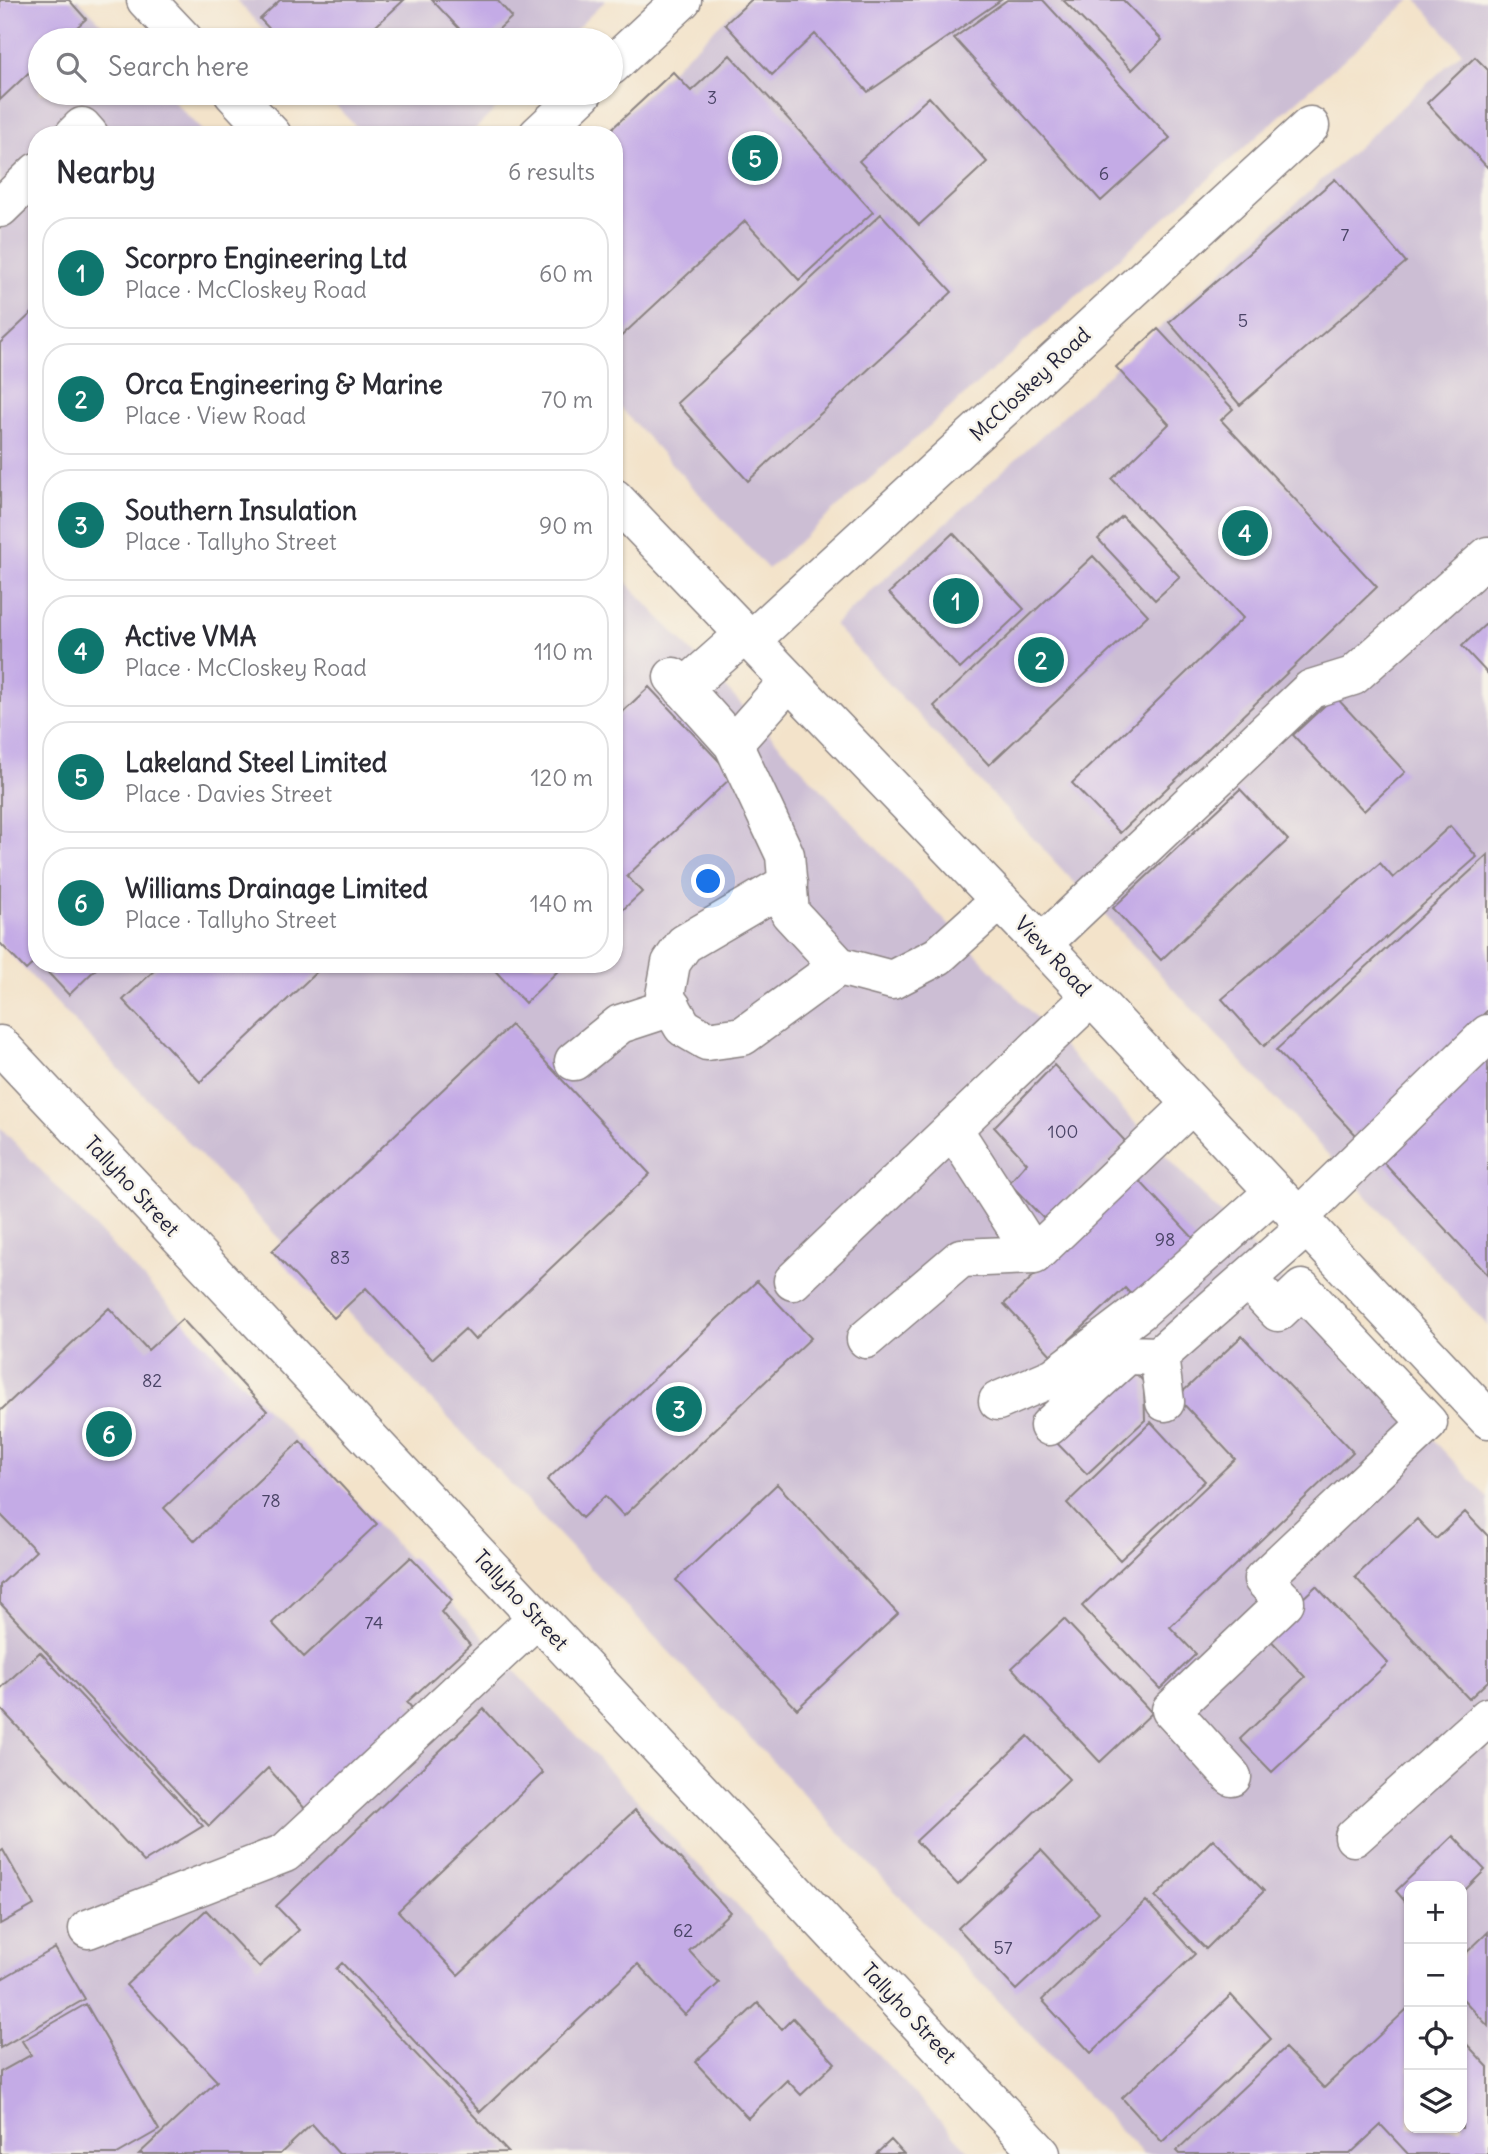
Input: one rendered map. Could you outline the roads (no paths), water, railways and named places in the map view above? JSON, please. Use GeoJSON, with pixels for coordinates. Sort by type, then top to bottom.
{"type":"FeatureCollection","features":[{"type":"Feature","properties":{"kind":"street"},"geometry":{"type":"LineString","coordinates":[[146,0],[173,28]]}},
{"type":"Feature","properties":{"kind":"street"},"geometry":{"type":"LineString","coordinates":[[623,55],[682,0]]}},
{"type":"Feature","properties":{"kind":"street"},"geometry":{"type":"LineString","coordinates":[[244,105],[264,126]]}},
{"type":"Feature","properties":{"kind":"street"},"geometry":{"type":"LineString","coordinates":[[548,126],[570,105]]}},
{"type":"Feature","properties":{"kind":"street","name":"McCloskey Road"},"geometry":{"type":"LineString","coordinates":[[733,744],[678,683],[747,638],[1310,126]]}},
{"type":"Feature","properties":{"kind":"street"},"geometry":{"type":"LineString","coordinates":[[0,208],[28,181]]}},
{"type":"Feature","properties":{"kind":"street","name":"View Road"},"geometry":{"type":"LineString","coordinates":[[623,507],[1042,944],[1488,1419]]}},
{"type":"Feature","properties":{"kind":"street"},"geometry":{"type":"LineString","coordinates":[[1042,944],[1311,689],[1353,676],[1488,556]]}},
{"type":"Feature","properties":{"kind":"street"},"geometry":{"type":"LineString","coordinates":[[789,681],[733,744],[785,855],[790,913],[839,966],[892,980],[938,956],[1000,900]]}},
{"type":"Feature","properties":{"kind":"street"},"geometry":{"type":"LineString","coordinates":[[788,883],[684,944],[671,963],[665,996],[683,1027],[707,1041],[743,1036],[839,966]]}},
{"type":"Feature","properties":{"kind":"street"},"geometry":{"type":"LineString","coordinates":[[793,1281],[1091,997]]}},
{"type":"Feature","properties":{"kind":"street"},"geometry":{"type":"LineString","coordinates":[[574,1061],[620,1024],[671,1007]]}},
{"type":"Feature","properties":{"kind":"street"},"geometry":{"type":"LineString","coordinates":[[998,1401],[1054,1377],[1139,1312],[1294,1212],[1488,1034]]}},
{"type":"Feature","properties":{"kind":"street","name":"Tallyho Street"},"geometry":{"type":"LineString","coordinates":[[0,1045],[1041,2154]]}},
{"type":"Feature","properties":{"kind":"street"},"geometry":{"type":"LineString","coordinates":[[866,1339],[961,1258],[1034,1255],[1192,1104]]}},
{"type":"Feature","properties":{"kind":"street"},"geometry":{"type":"LineString","coordinates":[[953,1129],[1034,1255]]}},
{"type":"Feature","properties":{"kind":"street"},"geometry":{"type":"LineString","coordinates":[[1049,1426],[1127,1355],[1159,1356],[1247,1279],[1294,1212]]}},
{"type":"Feature","properties":{"kind":"street"},"geometry":{"type":"LineString","coordinates":[[1247,1279],[1278,1312],[1302,1289],[1428,1423]]}},
{"type":"Feature","properties":{"kind":"street"},"geometry":{"type":"LineString","coordinates":[[1159,1356],[1165,1402]]}},
{"type":"Feature","properties":{"kind":"street"},"geometry":{"type":"LineString","coordinates":[[1232,1777],[1171,1710],[1285,1602],[1263,1579],[1461,1390]]}},
{"type":"Feature","properties":{"kind":"street"},"geometry":{"type":"LineString","coordinates":[[88,1929],[285,1853],[537,1618]]}},
{"type":"Feature","properties":{"kind":"street"},"geometry":{"type":"LineString","coordinates":[[1354,1837],[1488,1717]]}},
{"type":"Feature","properties":{"kind":"place","name":"Lakeland Steel Limited"},"geometry":{"type":"Point","coordinates":[755,158]}},
{"type":"Feature","properties":{"kind":"place","name":"Active VMA"},"geometry":{"type":"Point","coordinates":[1245,533]}},
{"type":"Feature","properties":{"kind":"place","name":"Scorpro Engineering Ltd"},"geometry":{"type":"Point","coordinates":[956,601]}},
{"type":"Feature","properties":{"kind":"place","name":"Orca Engineering & Marine"},"geometry":{"type":"Point","coordinates":[1041,660]}},
{"type":"Feature","properties":{"kind":"place","name":"Southern Insulation"},"geometry":{"type":"Point","coordinates":[679,1409]}},
{"type":"Feature","properties":{"kind":"place","name":"Williams Drainage Limited"},"geometry":{"type":"Point","coordinates":[109,1434]}}]}
